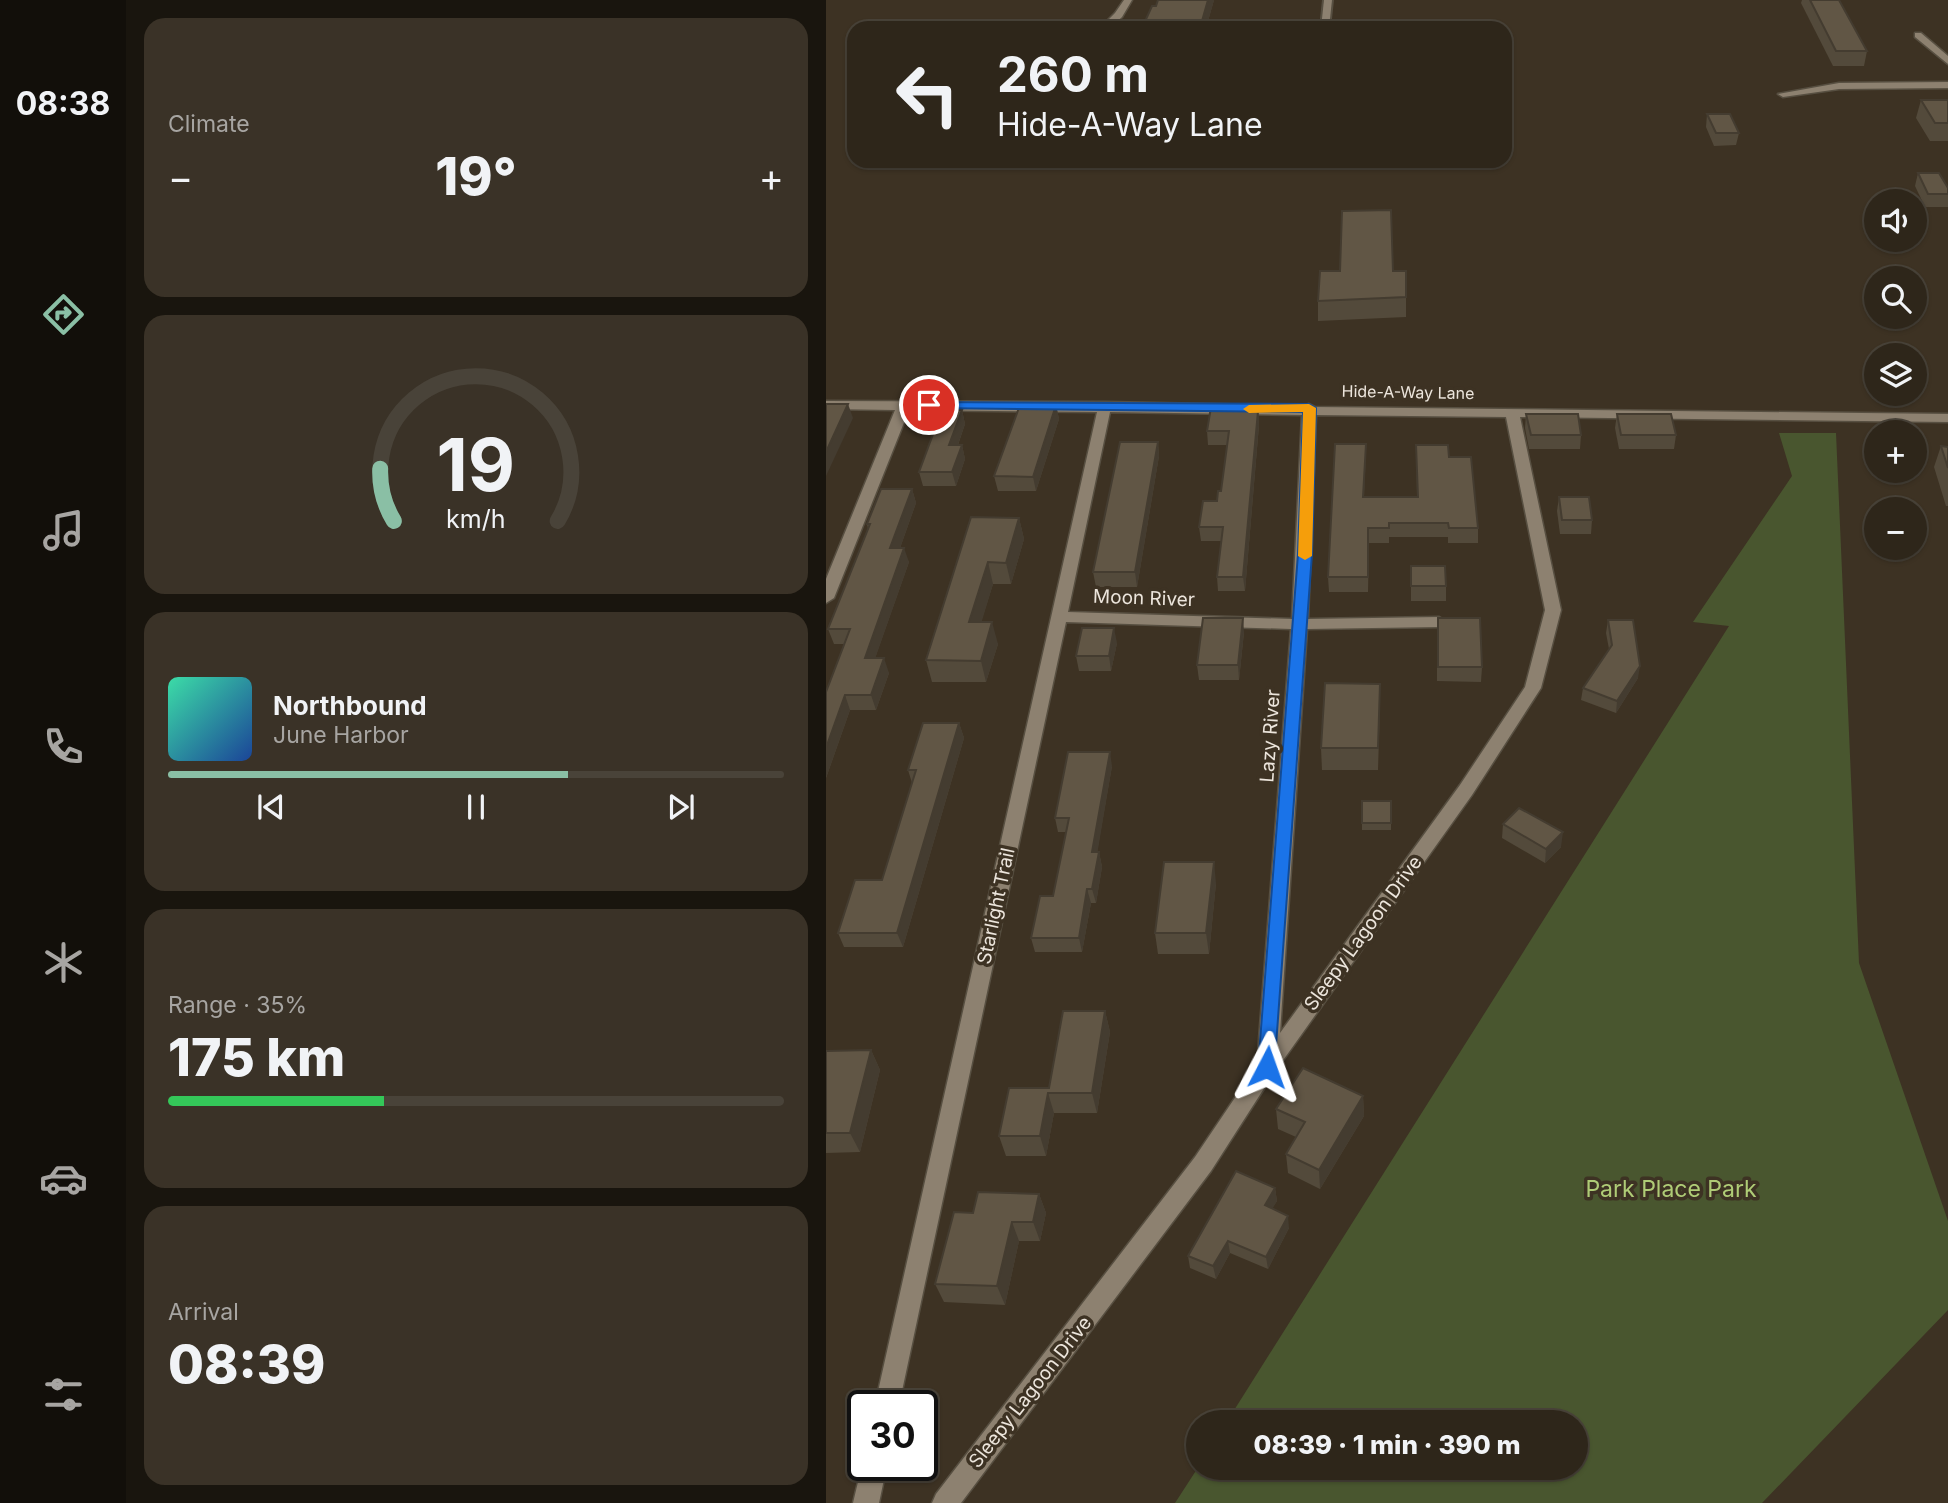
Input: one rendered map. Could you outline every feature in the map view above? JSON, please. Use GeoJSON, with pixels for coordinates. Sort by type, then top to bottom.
{"type":"FeatureCollection","features":[{"type":"Feature","properties":{"kind":"street"},"geometry":{"type":"LineString","coordinates":[[1113,21],[1128,0]]}},
{"type":"Feature","properties":{"kind":"street"},"geometry":{"type":"LineString","coordinates":[[1918,35],[1948,61]]}},
{"type":"Feature","properties":{"kind":"street"},"geometry":{"type":"LineString","coordinates":[[1783,94],[1839,86],[1948,85]]}},
{"type":"Feature","properties":{"kind":"street","name":"Hide-A-Way Lane"},"geometry":{"type":"LineString","coordinates":[[826,405],[1309,408],[1948,418]]}},
{"type":"Feature","properties":{"kind":"street"},"geometry":{"type":"LineString","coordinates":[[826,598],[904,405]]}},
{"type":"Feature","properties":{"kind":"street","name":"Starlight Trail"},"geometry":{"type":"LineString","coordinates":[[890,1390],[1105,406]]}},
{"type":"Feature","properties":{"kind":"street","name":"Lazy River"},"geometry":{"type":"LineString","coordinates":[[1267,1067],[1305,554],[1309,408]]}},
{"type":"Feature","properties":{"kind":"street","name":"Sleepy Lagoon Drive"},"geometry":{"type":"LineString","coordinates":[[944,1503],[1175,1203],[1267,1067],[1466,790],[1533,688],[1553,610],[1512,412]]}},
{"type":"Feature","properties":{"kind":"street","name":"Moon River"},"geometry":{"type":"LineString","coordinates":[[1059,617],[1298,624],[1439,622]]}},
{"type":"Feature","properties":{"kind":"street"},"geometry":{"type":"LineString","coordinates":[[866,1503],[871,1481]]}},
{"type":"Feature","properties":{"kind":"lane"},"geometry":{"type":"LineString","coordinates":[[1326,21],[1328,0]]}},
{"type":"Feature","properties":{"kind":"green space","name":"Park Place Park"},"geometry":{"type":"Polygon","coordinates":[[[1779,433],[1836,433],[1859,963],[1948,1221],[1948,1310],[1762,1503],[1175,1503],[1190,1480],[1588,1480],[1588,1410],[1234,1410],[1729,626],[1693,622],[1792,476],[1779,433]]]}},
{"type":"Feature","properties":{"kind":"building"},"geometry":{"type":"Polygon","coordinates":[[[1158,0],[1208,0],[1202,21],[1145,21],[1152,6],[1156,6],[1158,0]]]}},
{"type":"Feature","properties":{"kind":"building"},"geometry":{"type":"Polygon","coordinates":[[[1810,0],[1839,0],[1867,51],[1836,51],[1810,0]]]}},
{"type":"Feature","properties":{"kind":"building"},"geometry":{"type":"Polygon","coordinates":[[[1921,100],[1948,100],[1948,123],[1935,123],[1921,100]]]}},
{"type":"Feature","properties":{"kind":"building"},"geometry":{"type":"Polygon","coordinates":[[[1707,114],[1730,114],[1739,133],[1716,133],[1707,114]]]}},
{"type":"Feature","properties":{"kind":"building"},"geometry":{"type":"Polygon","coordinates":[[[1918,173],[1939,173],[1948,188],[1948,194],[1928,194],[1918,173]]]}},
{"type":"Feature","properties":{"kind":"building"},"geometry":{"type":"Polygon","coordinates":[[[1391,210],[1393,271],[1406,271],[1406,297],[1318,301],[1320,271],[1340,271],[1342,211],[1391,210]]]}},
{"type":"Feature","properties":{"kind":"building"},"geometry":{"type":"Polygon","coordinates":[[[826,404],[848,404],[826,452],[826,404]]]}},
{"type":"Feature","properties":{"kind":"building"},"geometry":{"type":"Polygon","coordinates":[[[1020,405],[1056,405],[1033,477],[994,476],[1020,405]]]}},
{"type":"Feature","properties":{"kind":"building"},"geometry":{"type":"Polygon","coordinates":[[[1211,407],[1230,407],[1229,411],[1258,411],[1243,577],[1217,577],[1223,527],[1199,527],[1203,501],[1217,501],[1218,491],[1221,491],[1229,431],[1207,431],[1211,407]]]}},
{"type":"Feature","properties":{"kind":"building"},"geometry":{"type":"Polygon","coordinates":[[[942,410],[962,410],[949,445],[962,445],[952,472],[919,472],[942,410]]]}},
{"type":"Feature","properties":{"kind":"building"},"geometry":{"type":"Polygon","coordinates":[[[1526,414],[1578,414],[1581,435],[1531,435],[1526,414]]]}},
{"type":"Feature","properties":{"kind":"building"},"geometry":{"type":"Polygon","coordinates":[[[1617,414],[1671,414],[1676,435],[1621,435],[1617,414]]]}},
{"type":"Feature","properties":{"kind":"building"},"geometry":{"type":"Polygon","coordinates":[[[1120,442],[1158,442],[1135,572],[1093,572],[1120,442]]]}},
{"type":"Feature","properties":{"kind":"building"},"geometry":{"type":"Polygon","coordinates":[[[1335,444],[1366,444],[1363,497],[1418,497],[1416,445],[1448,445],[1449,457],[1471,457],[1478,528],[1449,528],[1448,523],[1389,523],[1389,528],[1368,528],[1368,577],[1328,577],[1335,444]]]}},
{"type":"Feature","properties":{"kind":"building"},"geometry":{"type":"Polygon","coordinates":[[[1941,446],[1948,447],[1948,468],[1941,446]]]}},
{"type":"Feature","properties":{"kind":"building"},"geometry":{"type":"Polygon","coordinates":[[[881,489],[912,489],[890,548],[904,548],[865,658],[884,658],[871,695],[845,695],[826,748],[826,692],[850,629],[828,629],[870,524],[867,524],[881,489]]]}},
{"type":"Feature","properties":{"kind":"building"},"geometry":{"type":"Polygon","coordinates":[[[1559,497],[1589,497],[1592,520],[1562,520],[1559,497]]]}},
{"type":"Feature","properties":{"kind":"building"},"geometry":{"type":"Polygon","coordinates":[[[971,517],[1019,518],[1006,563],[988,562],[969,622],[992,622],[981,661],[926,660],[971,517]]]}},
{"type":"Feature","properties":{"kind":"building"},"geometry":{"type":"Polygon","coordinates":[[[1411,566],[1445,566],[1446,586],[1411,586],[1411,566]]]}},
{"type":"Feature","properties":{"kind":"building"},"geometry":{"type":"Polygon","coordinates":[[[1203,618],[1243,618],[1238,665],[1197,665],[1203,618]]]}},
{"type":"Feature","properties":{"kind":"building"},"geometry":{"type":"Polygon","coordinates":[[[1438,618],[1480,618],[1482,667],[1438,667],[1438,618]]]}},
{"type":"Feature","properties":{"kind":"building"},"geometry":{"type":"Polygon","coordinates":[[[1608,620],[1633,620],[1640,666],[1617,701],[1583,688],[1612,645],[1608,620]]]}},
{"type":"Feature","properties":{"kind":"building"},"geometry":{"type":"Polygon","coordinates":[[[1082,628],[1114,628],[1109,656],[1076,656],[1082,628]]]}},
{"type":"Feature","properties":{"kind":"building"},"geometry":{"type":"Polygon","coordinates":[[[1325,683],[1380,684],[1378,748],[1321,748],[1325,683]]]}},
{"type":"Feature","properties":{"kind":"building"},"geometry":{"type":"Polygon","coordinates":[[[923,723],[959,723],[897,933],[838,933],[855,880],[882,880],[916,770],[908,770],[923,723]]]}},
{"type":"Feature","properties":{"kind":"building"},"geometry":{"type":"Polygon","coordinates":[[[1068,752],[1110,752],[1092,852],[1099,852],[1092,889],[1087,889],[1079,938],[1031,938],[1040,896],[1053,896],[1069,818],[1055,818],[1068,752]]]}},
{"type":"Feature","properties":{"kind":"building"},"geometry":{"type":"Polygon","coordinates":[[[1362,801],[1391,801],[1391,823],[1362,823],[1362,801]]]}},
{"type":"Feature","properties":{"kind":"building"},"geometry":{"type":"Polygon","coordinates":[[[1519,808],[1563,832],[1546,849],[1503,824],[1519,808]]]}},
{"type":"Feature","properties":{"kind":"building"},"geometry":{"type":"Polygon","coordinates":[[[1164,862],[1214,862],[1206,933],[1155,933],[1164,862]]]}},
{"type":"Feature","properties":{"kind":"building"},"geometry":{"type":"Polygon","coordinates":[[[1063,1011],[1105,1011],[1092,1093],[1048,1093],[1040,1136],[999,1136],[1009,1088],[1049,1088],[1063,1011]]]}},
{"type":"Feature","properties":{"kind":"building"},"geometry":{"type":"Polygon","coordinates":[[[871,1050],[850,1133],[826,1133],[826,1051],[871,1050]]]}},
{"type":"Feature","properties":{"kind":"building"},"geometry":{"type":"Polygon","coordinates":[[[1303,1068],[1363,1096],[1319,1170],[1286,1154],[1305,1122],[1276,1109],[1303,1068]]]}},
{"type":"Feature","properties":{"kind":"building"},"geometry":{"type":"Polygon","coordinates":[[[1236,1171],[1275,1188],[1265,1205],[1288,1216],[1266,1257],[1228,1241],[1213,1266],[1188,1256],[1236,1171]]]}},
{"type":"Feature","properties":{"kind":"building"},"geometry":{"type":"Polygon","coordinates":[[[978,1192],[1039,1194],[1033,1222],[1012,1222],[997,1286],[935,1284],[954,1212],[973,1213],[978,1192]]]}},
{"type":"Feature","properties":{"kind":"slow traffic"},"geometry":{"type":"LineString","coordinates":[[1249,409],[1309,408],[1305,556]]}},
{"type":"Feature","properties":{"kind":"route"},"geometry":{"type":"LineString","coordinates":[[929,405],[1309,408],[1305,554],[1267,1067]]}}]}
